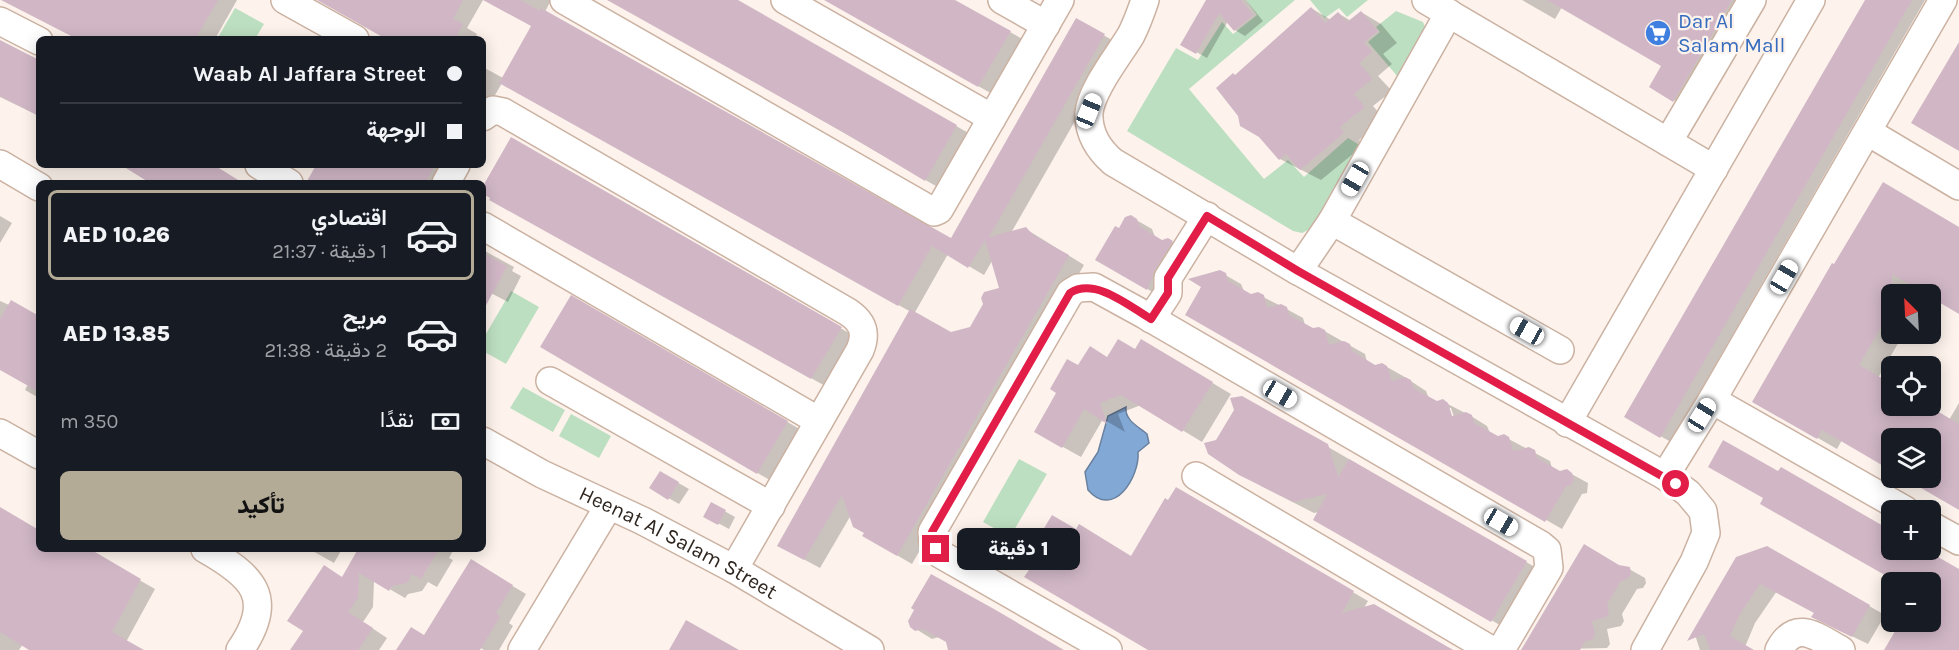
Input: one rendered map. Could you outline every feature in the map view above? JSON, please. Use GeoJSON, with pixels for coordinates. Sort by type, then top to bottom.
{"type":"FeatureCollection","features":[{"type":"Feature","properties":{"kind":"street"},"geometry":{"type":"LineString","coordinates":[[285,0],[350,36]]}},
{"type":"Feature","properties":{"kind":"street"},"geometry":{"type":"LineString","coordinates":[[564,0],[934,212],[939,210],[1060,0]]}},
{"type":"Feature","properties":{"kind":"street"},"geometry":{"type":"LineString","coordinates":[[785,0],[992,118]]}},
{"type":"Feature","properties":{"kind":"street"},"geometry":{"type":"LineString","coordinates":[[1002,0],[1046,25]]}},
{"type":"Feature","properties":{"kind":"street"},"geometry":{"type":"LineString","coordinates":[[1145,0],[1131,34],[1096,93],[1089,111],[1090,126],[1102,153],[1113,162],[1298,271],[1665,476],[1688,493],[1703,511],[1706,533],[1694,562],[1645,650]]}},
{"type":"Feature","properties":{"kind":"street"},"geometry":{"type":"LineString","coordinates":[[1668,142],[1752,0]]}},
{"type":"Feature","properties":{"kind":"street"},"geometry":{"type":"LineString","coordinates":[[1567,423],[1811,0]]}},
{"type":"Feature","properties":{"kind":"street"},"geometry":{"type":"LineString","coordinates":[[1665,476],[1712,400],[1868,132],[1942,0]]}},
{"type":"Feature","properties":{"kind":"street"},"geometry":{"type":"LineString","coordinates":[[1298,271],[1332,220],[1438,6],[1714,169]]}},
{"type":"Feature","properties":{"kind":"street"},"geometry":{"type":"LineString","coordinates":[[0,21],[36,39]]}},
{"type":"Feature","properties":{"kind":"street"},"geometry":{"type":"LineString","coordinates":[[486,115],[493,110],[502,112],[857,318],[864,328],[864,340],[734,569]]}},
{"type":"Feature","properties":{"kind":"street"},"geometry":{"type":"LineString","coordinates":[[1868,132],[1959,186]]}},
{"type":"Feature","properties":{"kind":"street"},"geometry":{"type":"LineString","coordinates":[[0,165],[36,185]]}},
{"type":"Feature","properties":{"kind":"street"},"geometry":{"type":"LineString","coordinates":[[264,168],[284,180]]}},
{"type":"Feature","properties":{"kind":"street"},"geometry":{"type":"LineString","coordinates":[[1151,319],[1168,293],[1168,278],[1214,220]]}},
{"type":"Feature","properties":{"kind":"street"},"geometry":{"type":"LineString","coordinates":[[1332,220],[1560,350]]}},
{"type":"Feature","properties":{"kind":"street"},"geometry":{"type":"LineString","coordinates":[[486,228],[819,421]]}},
{"type":"Feature","properties":{"kind":"street"},"geometry":{"type":"LineString","coordinates":[[1108,650],[940,554],[933,544],[932,532],[1070,293],[1078,288],[1094,287],[1547,550],[1549,567],[1501,650]]}},
{"type":"Feature","properties":{"kind":"street"},"geometry":{"type":"LineString","coordinates":[[550,381],[771,506]]}},
{"type":"Feature","properties":{"kind":"street"},"geometry":{"type":"LineString","coordinates":[[1712,400],[1887,500]]}},
{"type":"Feature","properties":{"kind":"street"},"geometry":{"type":"LineString","coordinates":[[0,433],[36,453]]}},
{"type":"Feature","properties":{"kind":"street","name":"Heenat Al Salam Street"},"geometry":{"type":"LineString","coordinates":[[486,443],[608,507],[644,521],[734,569],[870,650]]}},
{"type":"Feature","properties":{"kind":"street"},"geometry":{"type":"LineString","coordinates":[[1196,476],[1491,650]]}},
{"type":"Feature","properties":{"kind":"street"},"geometry":{"type":"LineString","coordinates":[[522,650],[608,507]]}},
{"type":"Feature","properties":{"kind":"street"},"geometry":{"type":"LineString","coordinates":[[1941,531],[1959,541]]}},
{"type":"Feature","properties":{"kind":"street"},"geometry":{"type":"LineString","coordinates":[[210,552],[244,574],[255,592],[259,611],[254,630],[240,650]]}},
{"type":"Feature","properties":{"kind":"street"},"geometry":{"type":"LineString","coordinates":[[1779,650],[1788,636],[1800,632],[1810,634],[1841,650]]}},
{"type":"Feature","properties":{"kind":"green space"},"geometry":{"type":"Polygon","coordinates":[[[1246,0],[1295,0],[1189,89],[1264,179],[1288,160],[1304,177],[1348,138],[1361,146],[1312,228],[1302,233],[1293,231],[1127,131],[1176,48],[1198,60],[1222,22],[1233,34],[1257,15],[1246,0]]]}},
{"type":"Feature","properties":{"kind":"green space"},"geometry":{"type":"Polygon","coordinates":[[[1310,0],[1368,0],[1347,17],[1339,8],[1325,18],[1310,0]]]}},
{"type":"Feature","properties":{"kind":"green space"},"geometry":{"type":"Polygon","coordinates":[[[235,8],[264,24],[257,36],[219,36],[235,8]]]}},
{"type":"Feature","properties":{"kind":"green space"},"geometry":{"type":"Polygon","coordinates":[[[1396,11],[1423,22],[1426,29],[1398,77],[1368,42],[1380,32],[1376,27],[1396,11]]]}},
{"type":"Feature","properties":{"kind":"green space"},"geometry":{"type":"Polygon","coordinates":[[[511,291],[539,307],[506,364],[486,353],[486,334],[511,291]]]}},
{"type":"Feature","properties":{"kind":"green space"},"geometry":{"type":"Polygon","coordinates":[[[523,387],[565,410],[553,432],[510,408],[523,387]]]}},
{"type":"Feature","properties":{"kind":"green space"},"geometry":{"type":"Polygon","coordinates":[[[571,414],[611,436],[599,458],[559,436],[571,414]]]}},
{"type":"Feature","properties":{"kind":"green space"},"geometry":{"type":"Polygon","coordinates":[[[1019,459],[1047,474],[1010,537],[983,522],[1019,459]]]}},
{"type":"Feature","properties":{"kind":"water"},"geometry":{"type":"Polygon","coordinates":[[[1126,407],[1127,416],[1147,434],[1149,443],[1138,452],[1135,472],[1123,491],[1107,500],[1098,498],[1088,490],[1085,472],[1098,452],[1108,416],[1126,407]]]}},
{"type":"Feature","properties":{"kind":"building"},"geometry":{"type":"Polygon","coordinates":[[[1,0],[218,0],[197,36],[71,36],[1,0]]]}},
{"type":"Feature","properties":{"kind":"building"},"geometry":{"type":"Polygon","coordinates":[[[317,0],[463,0],[453,19],[463,24],[457,36],[381,36],[317,0]]]}},
{"type":"Feature","properties":{"kind":"building"},"geometry":{"type":"Polygon","coordinates":[[[483,0],[520,0],[540,11],[541,8],[951,238],[1076,18],[1105,34],[989,237],[1026,227],[1033,235],[1069,255],[897,556],[862,536],[864,533],[853,527],[842,495],[804,560],[777,546],[910,309],[951,332],[970,327],[983,304],[981,298],[984,292],[999,288],[985,240],[968,268],[932,246],[898,306],[499,83],[531,26],[483,0]]]}},
{"type":"Feature","properties":{"kind":"building"},"geometry":{"type":"Polygon","coordinates":[[[607,0],[738,0],[957,125],[925,181],[850,136],[607,0]]]}},
{"type":"Feature","properties":{"kind":"building"},"geometry":{"type":"Polygon","coordinates":[[[824,0],[955,0],[1011,31],[978,87],[824,0]]]}},
{"type":"Feature","properties":{"kind":"building"},"geometry":{"type":"Polygon","coordinates":[[[1206,0],[1241,0],[1253,15],[1234,31],[1219,13],[1196,54],[1180,45],[1206,0]]]}},
{"type":"Feature","properties":{"kind":"building","name":"Dar Al Salam Mall"},"geometry":{"type":"Polygon","coordinates":[[[1547,0],[1732,0],[1673,102],[1649,87],[1661,66],[1547,0]]]}},
{"type":"Feature","properties":{"kind":"building"},"geometry":{"type":"Polygon","coordinates":[[[1865,0],[1912,0],[1660,438],[1624,417],[1865,0]]]}},
{"type":"Feature","properties":{"kind":"building"},"geometry":{"type":"Polygon","coordinates":[[[1311,7],[1325,23],[1338,12],[1347,22],[1361,11],[1378,31],[1364,42],[1372,52],[1359,63],[1372,79],[1354,94],[1365,107],[1340,127],[1344,133],[1300,170],[1286,154],[1279,160],[1259,137],[1240,126],[1238,116],[1216,88],[1233,73],[1235,75],[1311,7]]]}},
{"type":"Feature","properties":{"kind":"building"},"geometry":{"type":"Polygon","coordinates":[[[0,40],[36,58],[36,114],[0,96],[0,40]]]}},
{"type":"Feature","properties":{"kind":"building"},"geometry":{"type":"Polygon","coordinates":[[[1959,42],[1959,151],[1911,123],[1959,42]]]}},
{"type":"Feature","properties":{"kind":"building"},"geometry":{"type":"Polygon","coordinates":[[[511,137],[842,327],[811,379],[489,200],[490,198],[486,196],[486,181],[511,137]]]}},
{"type":"Feature","properties":{"kind":"building"},"geometry":{"type":"Polygon","coordinates":[[[126,168],[219,168],[238,180],[145,180],[126,168]]]}},
{"type":"Feature","properties":{"kind":"building"},"geometry":{"type":"Polygon","coordinates":[[[314,168],[433,168],[427,180],[308,180],[314,168]]]}},
{"type":"Feature","properties":{"kind":"building"},"geometry":{"type":"Polygon","coordinates":[[[1883,182],[1959,227],[1959,314],[1941,303],[1941,284],[1908,284],[1892,274],[1892,284],[1881,284],[1881,327],[1859,365],[1881,378],[1881,416],[1941,416],[1941,413],[1959,424],[1959,510],[1921,488],[1941,488],[1941,428],[1881,428],[1881,465],[1822,430],[1817,439],[1752,402],[1832,263],[1834,264],[1883,182]]]}},
{"type":"Feature","properties":{"kind":"building"},"geometry":{"type":"Polygon","coordinates":[[[1131,215],[1137,219],[1139,226],[1162,240],[1168,238],[1173,241],[1155,270],[1147,290],[1095,260],[1115,226],[1119,228],[1125,217],[1131,215]]]}},
{"type":"Feature","properties":{"kind":"building"},"geometry":{"type":"Polygon","coordinates":[[[486,255],[507,266],[486,305],[486,255]]]}},
{"type":"Feature","properties":{"kind":"building"},"geometry":{"type":"Polygon","coordinates":[[[1220,270],[1226,273],[1228,281],[1251,294],[1258,292],[1264,295],[1267,308],[1281,304],[1287,307],[1289,315],[1313,328],[1319,327],[1325,330],[1329,345],[1344,341],[1350,344],[1352,351],[1375,365],[1382,363],[1387,366],[1392,381],[1405,377],[1411,380],[1413,388],[1437,401],[1443,399],[1448,403],[1452,416],[1466,412],[1472,415],[1474,423],[1498,436],[1504,434],[1509,437],[1513,451],[1529,447],[1535,450],[1537,458],[1560,471],[1567,469],[1572,473],[1574,479],[1571,485],[1566,486],[1545,522],[1185,315],[1201,287],[1188,279],[1220,270]]]}},
{"type":"Feature","properties":{"kind":"building"},"geometry":{"type":"Polygon","coordinates":[[[571,295],[788,421],[757,474],[540,347],[571,295]]]}},
{"type":"Feature","properties":{"kind":"building"},"geometry":{"type":"Polygon","coordinates":[[[11,300],[36,314],[36,390],[0,370],[0,319],[11,300]]]}},
{"type":"Feature","properties":{"kind":"building"},"geometry":{"type":"Polygon","coordinates":[[[1118,339],[1135,349],[1141,339],[1213,382],[1182,432],[1121,395],[1100,403],[1107,424],[1084,409],[1062,448],[1034,432],[1056,393],[1050,389],[1067,359],[1078,365],[1090,346],[1107,357],[1118,339]]]}},
{"type":"Feature","properties":{"kind":"building"},"geometry":{"type":"Polygon","coordinates":[[[1242,396],[1328,444],[1338,477],[1349,459],[1527,561],[1491,622],[1313,520],[1327,494],[1293,502],[1239,475],[1208,454],[1204,443],[1216,440],[1234,410],[1230,398],[1242,396]]]}},
{"type":"Feature","properties":{"kind":"building"},"geometry":{"type":"Polygon","coordinates":[[[1723,440],[1778,471],[1781,467],[1881,525],[1881,560],[1941,559],[1959,569],[1959,650],[1884,650],[1895,632],[1941,632],[1941,572],[1881,573],[1760,504],[1763,498],[1708,467],[1723,440]]]}},
{"type":"Feature","properties":{"kind":"building"},"geometry":{"type":"Polygon","coordinates":[[[660,471],[679,482],[668,500],[649,488],[660,471]]]}},
{"type":"Feature","properties":{"kind":"building"},"geometry":{"type":"Polygon","coordinates":[[[1176,487],[1354,591],[1342,613],[1374,604],[1453,650],[1148,650],[1024,577],[1031,567],[1023,563],[1052,515],[1076,529],[1079,524],[1131,556],[1165,498],[1168,500],[1176,487]]]}},
{"type":"Feature","properties":{"kind":"building"},"geometry":{"type":"Polygon","coordinates":[[[711,502],[726,510],[718,525],[703,517],[711,502]]]}},
{"type":"Feature","properties":{"kind":"building"},"geometry":{"type":"Polygon","coordinates":[[[0,507],[36,528],[36,552],[95,552],[141,579],[112,632],[144,650],[29,650],[0,632],[0,507]]]}},
{"type":"Feature","properties":{"kind":"building"},"geometry":{"type":"Polygon","coordinates":[[[1584,544],[1619,565],[1630,567],[1631,574],[1627,579],[1621,581],[1607,604],[1609,612],[1606,617],[1592,621],[1595,634],[1592,640],[1585,641],[1580,650],[1521,650],[1584,544]]]}},
{"type":"Feature","properties":{"kind":"building"},"geometry":{"type":"Polygon","coordinates":[[[1767,546],[1870,605],[1852,637],[1811,617],[1814,613],[1760,584],[1740,614],[1730,636],[1754,650],[1710,650],[1704,634],[1687,641],[1736,557],[1767,546]]]}},
{"type":"Feature","properties":{"kind":"building"},"geometry":{"type":"Polygon","coordinates":[[[356,552],[437,552],[421,579],[412,574],[407,583],[392,586],[389,591],[359,573],[358,598],[348,612],[373,628],[358,650],[290,650],[303,631],[287,621],[324,565],[342,577],[356,552]]]}},
{"type":"Feature","properties":{"kind":"building"},"geometry":{"type":"Polygon","coordinates":[[[471,559],[513,585],[496,613],[500,617],[480,650],[396,650],[411,627],[424,635],[471,559]]]}},
{"type":"Feature","properties":{"kind":"building"},"geometry":{"type":"Polygon","coordinates":[[[931,574],[1064,650],[948,650],[946,642],[923,629],[915,631],[910,627],[908,621],[914,610],[911,608],[931,574]]]}},
{"type":"Feature","properties":{"kind":"building"},"geometry":{"type":"Polygon","coordinates":[[[686,620],[739,650],[669,650],[686,620]]]}},
{"type":"Feature","properties":{"kind":"place","name":"Dar Al Salam Mall"},"geometry":{"type":"Point","coordinates":[1658,33]}},
{"type":"Feature","properties":{"kind":"route"},"geometry":{"type":"LineString","coordinates":[[936,549],[931,538],[932,532],[1070,293],[1085,286],[1094,287],[1151,319],[1168,293],[1168,278],[1207,216],[1298,271],[1676,484]]}}]}
